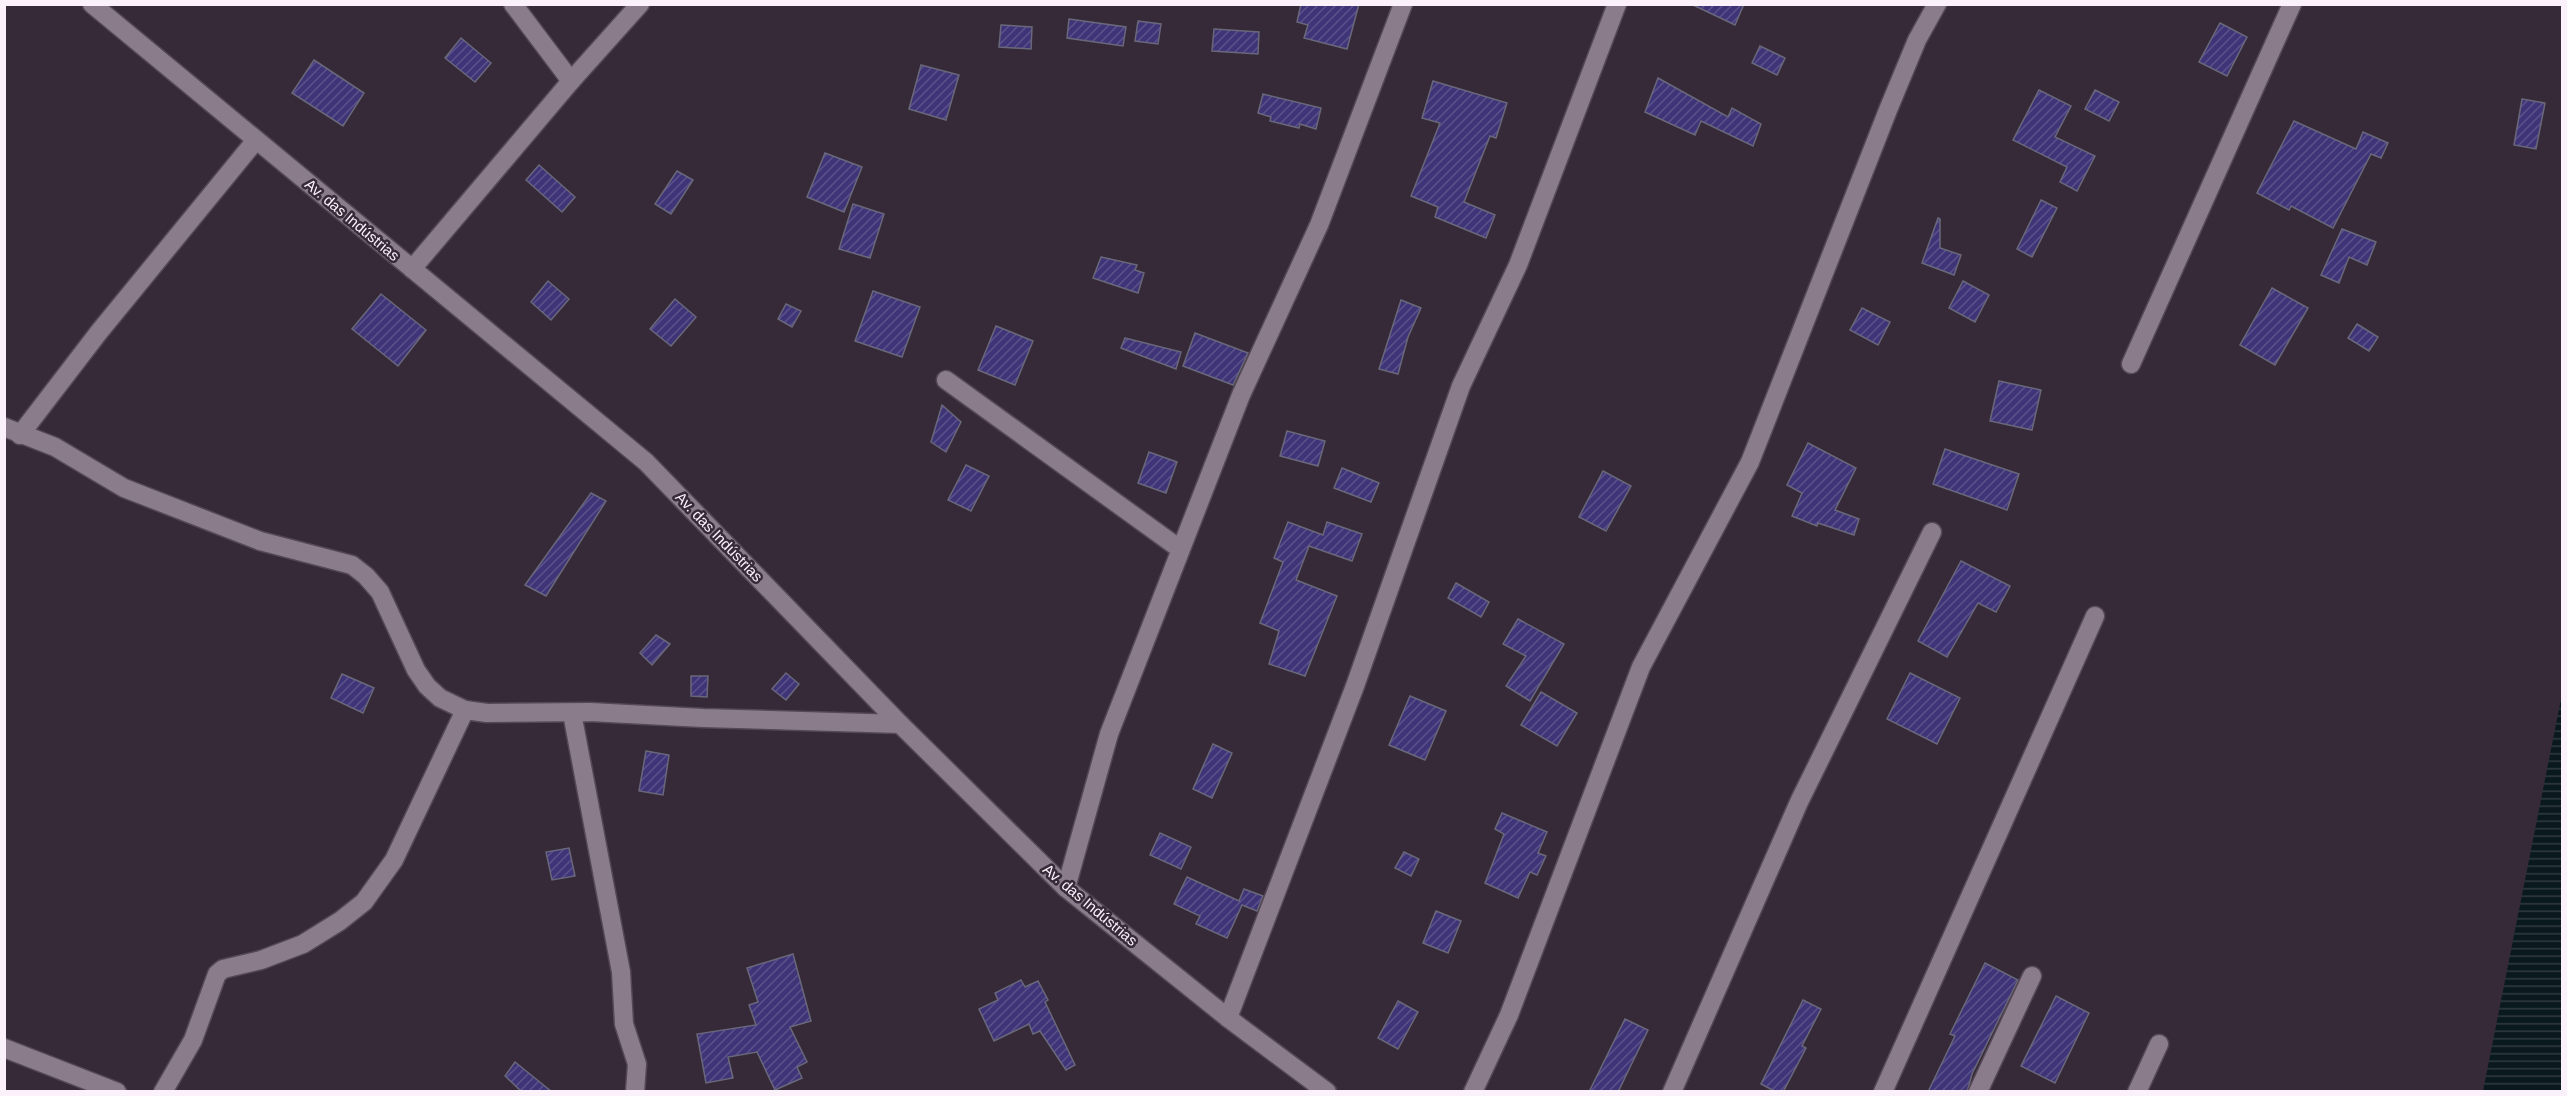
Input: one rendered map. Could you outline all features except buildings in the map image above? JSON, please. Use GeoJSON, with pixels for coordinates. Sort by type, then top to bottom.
{"type":"FeatureCollection","features":[{"type":"Feature","properties":{"kind":"street","name":"Av. das Indústrias"},"geometry":{"type":"LineString","coordinates":[[92,4],[646,462],[900,724],[1066,888],[1228,1018],[1327,1092]]}},
{"type":"Feature","properties":{"kind":"street"},"geometry":{"type":"LineString","coordinates":[[513,4],[571,81]]}},
{"type":"Feature","properties":{"kind":"street"},"geometry":{"type":"LineString","coordinates":[[412,269],[571,81],[640,4]]}},
{"type":"Feature","properties":{"kind":"street"},"geometry":{"type":"LineString","coordinates":[[1066,888],[1109,734],[1241,395],[1319,225],[1403,4]]}},
{"type":"Feature","properties":{"kind":"street"},"geometry":{"type":"LineString","coordinates":[[1473,1092],[1509,1015],[1641,667],[1750,462],[1888,110],[1917,40],[1936,4]]}},
{"type":"Feature","properties":{"kind":"street"},"geometry":{"type":"LineString","coordinates":[[2131,364],[2292,4]]}},
{"type":"Feature","properties":{"kind":"street"},"geometry":{"type":"LineString","coordinates":[[1228,1018],[1355,686],[1461,386],[1518,266],[1613,5]]}},
{"type":"Feature","properties":{"kind":"street"},"geometry":{"type":"LineString","coordinates":[[256,140],[99,332],[12,431],[55,447],[112,482],[145,496],[260,541],[352,565],[380,592],[416,670],[427,686],[440,698],[465,710],[487,713],[572,713],[900,724]]}},
{"type":"Feature","properties":{"kind":"street"},"geometry":{"type":"LineString","coordinates":[[946,380],[1180,549]]}},
{"type":"Feature","properties":{"kind":"street"},"geometry":{"type":"LineString","coordinates":[[1672,1092],[1799,802],[1932,532]]}},
{"type":"Feature","properties":{"kind":"street"},"geometry":{"type":"LineString","coordinates":[[1883,1092],[2095,616]]}},
{"type":"Feature","properties":{"kind":"street"},"geometry":{"type":"LineString","coordinates":[[163,1092],[193,1040],[217,974],[223,969],[261,960],[303,944],[340,921],[364,902],[394,860],[465,710]]}},
{"type":"Feature","properties":{"kind":"street"},"geometry":{"type":"LineString","coordinates":[[572,713],[621,972],[624,1024],[636,1064],[635,1092]]}},
{"type":"Feature","properties":{"kind":"street"},"geometry":{"type":"LineString","coordinates":[[1978,1092],[2032,976]]}},
{"type":"Feature","properties":{"kind":"street"},"geometry":{"type":"LineString","coordinates":[[2137,1092],[2159,1044]]}},
{"type":"Feature","properties":{"kind":"street"},"geometry":{"type":"LineString","coordinates":[[4,1048],[117,1092]]}},
{"type":"Feature","properties":{"kind":"shaded area"},"geometry":{"type":"Polygon","coordinates":[[[2562,694],[2562,1091],[2483,1091],[2562,694]]]}}]}
